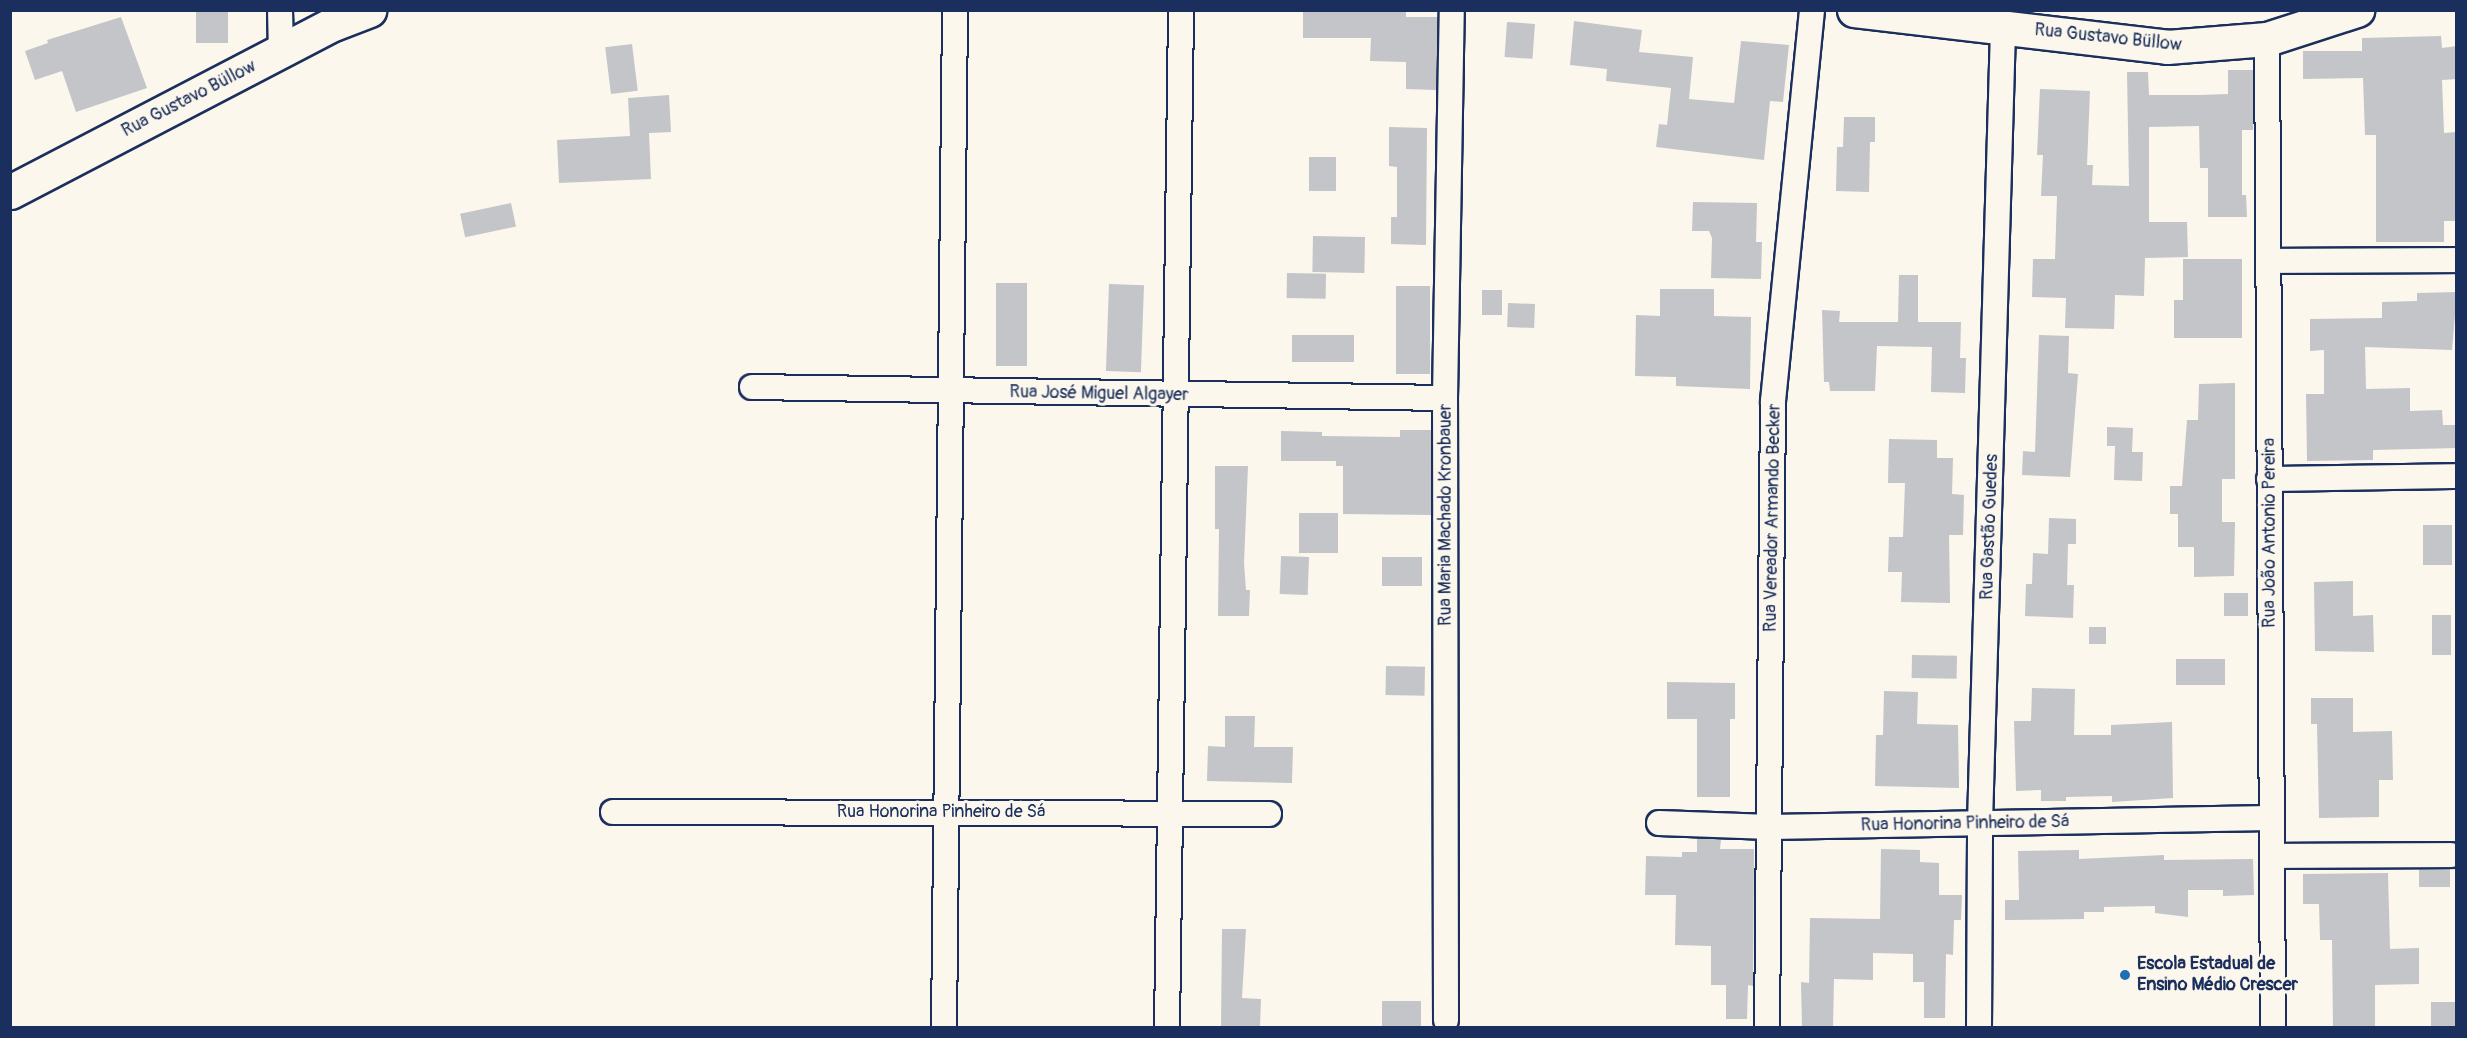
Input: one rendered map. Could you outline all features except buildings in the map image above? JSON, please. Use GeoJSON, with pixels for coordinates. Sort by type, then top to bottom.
{"type":"FeatureCollection","features":[{"type":"Feature","properties":{"kind":"main road","name":"Rua Gustavo Büllow"},"geometry":{"type":"LineString","coordinates":[[10,192],[281,52],[369,10]]}},
{"type":"Feature","properties":{"kind":"main road","name":"Rua Gustavo Büllow"},"geometry":{"type":"LineString","coordinates":[[1854,10],[1952,16],[2003,27],[2167,47],[2267,39],[2357,10]]}},
{"type":"Feature","properties":{"kind":"street"},"geometry":{"type":"LineString","coordinates":[[280,10],[281,52]]}},
{"type":"Feature","properties":{"kind":"street"},"geometry":{"type":"LineString","coordinates":[[944,1028],[956,10]]}},
{"type":"Feature","properties":{"kind":"street"},"geometry":{"type":"LineString","coordinates":[[1167,1028],[1181,10]]}},
{"type":"Feature","properties":{"kind":"street","name":"Rua Maria Machado Kronbauer"},"geometry":{"type":"LineString","coordinates":[[1446,1020],[1445,398],[1452,10]]}},
{"type":"Feature","properties":{"kind":"street","name":"Rua Vereador Armando Becker"},"geometry":{"type":"LineString","coordinates":[[1767,1028],[1773,401],[1812,10]]}},
{"type":"Feature","properties":{"kind":"street","name":"Rua Gastão Guedes"},"geometry":{"type":"LineString","coordinates":[[1978,1028],[1980,823],[2003,27]]}},
{"type":"Feature","properties":{"kind":"street","name":"Rua João Antonio Pereira"},"geometry":{"type":"LineString","coordinates":[[2267,39],[2273,1028]]}},
{"type":"Feature","properties":{"kind":"street"},"geometry":{"type":"LineString","coordinates":[[2268,261],[2457,260]]}},
{"type":"Feature","properties":{"kind":"street","name":"Rua José Miguel Algayer"},"geometry":{"type":"LineString","coordinates":[[752,387],[1176,396],[1445,398]]}},
{"type":"Feature","properties":{"kind":"street"},"geometry":{"type":"LineString","coordinates":[[2270,479],[2457,476]]}},
{"type":"Feature","properties":{"kind":"street","name":"Rua Honorina Pinheiro de Sá"},"geometry":{"type":"LineString","coordinates":[[613,812],[946,811],[1269,814]]}},
{"type":"Feature","properties":{"kind":"street","name":"Rua Honorina Pinheiro de Sá"},"geometry":{"type":"LineString","coordinates":[[1659,823],[1770,827],[2271,818]]}},
{"type":"Feature","properties":{"kind":"street"},"geometry":{"type":"LineString","coordinates":[[2272,855],[2451,855]]}},
{"type":"Feature","properties":{"kind":"place","name":"Escola Estadual de Ensino Médio Crescer"},"geometry":{"type":"Point","coordinates":[2125,975]}}]}
